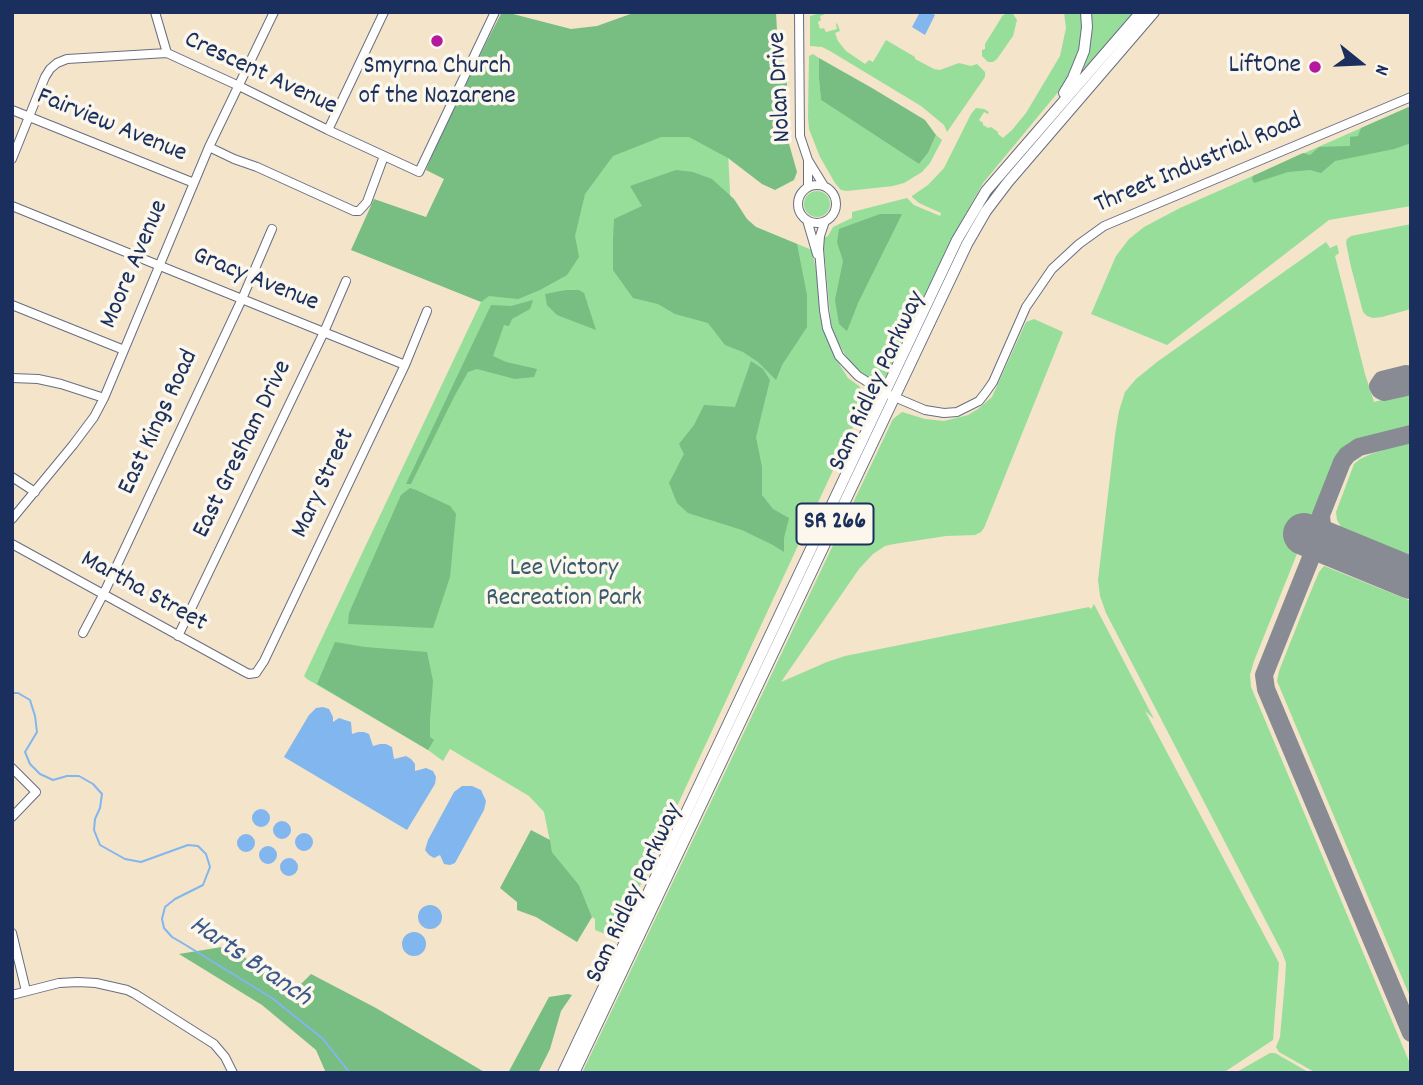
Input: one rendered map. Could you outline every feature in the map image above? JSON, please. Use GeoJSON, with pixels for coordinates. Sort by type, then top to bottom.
{"type":"FeatureCollection","features":[{"type":"Feature","properties":{"kind":"main road"},"geometry":{"type":"LineString","coordinates":[[1042,125],[1073,78],[1084,51],[1086,12]]}},
{"type":"Feature","properties":{"kind":"main road","name":"Sam Ridley Parkway"},"geometry":{"type":"LineString","coordinates":[[575,1073],[890,395],[957,240],[986,191],[1141,12]]}},
{"type":"Feature","properties":{"kind":"main road","name":"Sam Ridley Parkway"},"geometry":{"type":"LineString","coordinates":[[563,1073],[890,395],[967,244],[1008,181],[1154,12]]}},
{"type":"Feature","properties":{"kind":"street"},"geometry":{"type":"LineString","coordinates":[[155,12],[167,53]]}},
{"type":"Feature","properties":{"kind":"street","name":"Moore Avenue"},"geometry":{"type":"LineString","coordinates":[[12,519],[86,429],[104,398],[209,147],[274,12]]}},
{"type":"Feature","properties":{"kind":"street"},"geometry":{"type":"LineString","coordinates":[[328,130],[384,12]]}},
{"type":"Feature","properties":{"kind":"street","name":"Crescent Avenue"},"geometry":{"type":"LineString","coordinates":[[12,159],[47,73],[61,61],[167,53],[419,172],[495,12]]}},
{"type":"Feature","properties":{"kind":"street","name":"Nolan Drive"},"geometry":{"type":"LineString","coordinates":[[799,12],[799,130],[808,160],[824,186]]}},
{"type":"Feature","properties":{"kind":"street","name":"Threet Industrial Road"},"geometry":{"type":"LineString","coordinates":[[890,395],[917,407],[944,414],[957,412],[979,401],[993,382],[1026,307],[1052,269],[1104,226],[1411,97]]}},
{"type":"Feature","properties":{"kind":"street","name":"Fairview Avenue"},"geometry":{"type":"LineString","coordinates":[[12,110],[194,183]]}},
{"type":"Feature","properties":{"kind":"street"},"geometry":{"type":"LineString","coordinates":[[209,147],[355,211],[364,208],[384,156]]}},
{"type":"Feature","properties":{"kind":"street","name":"Nolan Drive"},"geometry":{"type":"LineString","coordinates":[[808,160],[808,187]]}},
{"type":"Feature","properties":{"kind":"street"},"geometry":{"type":"LineString","coordinates":[[825,220],[813,222],[802,216],[798,204],[801,193],[808,187],[824,186],[832,192],[835,202],[833,213],[825,220],[820,236],[827,327],[839,356],[858,376],[890,395]]}},
{"type":"Feature","properties":{"kind":"street","name":"Gracy Avenue"},"geometry":{"type":"LineString","coordinates":[[12,206],[405,365]]}},
{"type":"Feature","properties":{"kind":"street"},"geometry":{"type":"LineString","coordinates":[[807,220],[820,263]]}},
{"type":"Feature","properties":{"kind":"street","name":"East Kings Road"},"geometry":{"type":"LineString","coordinates":[[83,633],[242,299],[272,229]]}},
{"type":"Feature","properties":{"kind":"street","name":"East Gresham Drive"},"geometry":{"type":"LineString","coordinates":[[178,636],[324,332],[345,281]]}},
{"type":"Feature","properties":{"kind":"street"},"geometry":{"type":"LineString","coordinates":[[12,305],[124,350]]}},
{"type":"Feature","properties":{"kind":"street","name":"Mary Street"},"geometry":{"type":"LineString","coordinates":[[256,673],[405,365],[427,311]]}},
{"type":"Feature","properties":{"kind":"street"},"geometry":{"type":"LineString","coordinates":[[12,378],[38,379],[61,384],[104,398]]}},
{"type":"Feature","properties":{"kind":"street"},"geometry":{"type":"LineString","coordinates":[[12,477],[35,492]]}},
{"type":"Feature","properties":{"kind":"street","name":"Martha Street"},"geometry":{"type":"LineString","coordinates":[[12,544],[245,672],[256,673]]}},
{"type":"Feature","properties":{"kind":"street"},"geometry":{"type":"LineString","coordinates":[[12,768],[36,792],[12,817]]}},
{"type":"Feature","properties":{"kind":"street"},"geometry":{"type":"LineString","coordinates":[[12,933],[26,991]]}},
{"type":"Feature","properties":{"kind":"street"},"geometry":{"type":"LineString","coordinates":[[12,995],[78,982],[127,990],[214,1044],[233,1073]]}},
{"type":"Feature","properties":{"kind":"green space"},"geometry":{"type":"Polygon","coordinates":[[[636,12],[776,12],[777,32],[787,81],[784,126],[797,172],[794,180],[775,190],[762,184],[728,158],[689,137],[661,137],[613,156],[585,194],[575,236],[579,257],[567,275],[518,299],[489,296],[481,302],[351,250],[374,199],[426,217],[444,179],[426,170],[501,14],[513,14],[571,29],[597,26],[636,12]]]}},
{"type":"Feature","properties":{"kind":"green space"},"geometry":{"type":"Polygon","coordinates":[[[830,12],[820,16],[820,29],[824,28],[826,32],[837,29],[837,23],[840,31],[835,33],[838,41],[846,51],[865,64],[869,60],[873,62],[886,40],[934,69],[940,70],[959,63],[971,66],[977,64],[985,72],[985,77],[947,132],[944,125],[921,106],[830,51],[810,46],[810,16],[830,12]]]}},
{"type":"Feature","properties":{"kind":"green space"},"geometry":{"type":"Polygon","coordinates":[[[1064,12],[1083,12],[1084,34],[1079,57],[1069,79],[983,183],[952,238],[887,374],[883,381],[873,382],[846,356],[831,325],[823,238],[828,236],[833,227],[852,218],[852,212],[907,198],[914,205],[940,216],[941,213],[919,203],[912,196],[928,185],[944,168],[976,108],[989,112],[984,112],[979,120],[1003,138],[1012,130],[1026,113],[1060,56],[1066,28],[1064,12]]]}},
{"type":"Feature","properties":{"kind":"green space"},"geometry":{"type":"Polygon","coordinates":[[[1091,12],[1134,12],[1083,70],[1093,26],[1091,12]]]}},
{"type":"Feature","properties":{"kind":"green space"},"geometry":{"type":"Polygon","coordinates":[[[1013,14],[1017,20],[1013,36],[997,59],[988,62],[982,56],[982,50],[1003,15],[1013,14]]]}},
{"type":"Feature","properties":{"kind":"green space","name":"Lee Victory Recreation Park"},"geometry":{"type":"Polygon","coordinates":[[[722,34],[731,212],[746,223],[812,250],[836,359],[848,378],[859,386],[867,397],[619,931],[610,926],[605,934],[595,930],[595,919],[579,885],[552,852],[544,812],[529,796],[450,749],[443,761],[304,676],[481,302],[583,48],[722,34]]]}},
{"type":"Feature","properties":{"kind":"green space"},"geometry":{"type":"Polygon","coordinates":[[[813,54],[819,58],[821,100],[919,164],[928,153],[936,135],[942,140],[922,172],[893,186],[841,190],[820,157],[809,129],[809,56],[813,54]]]}},
{"type":"Feature","properties":{"kind":"green space"},"geometry":{"type":"Polygon","coordinates":[[[819,58],[925,120],[936,135],[928,153],[919,164],[821,100],[819,58]]]}},
{"type":"Feature","properties":{"kind":"green space"},"geometry":{"type":"Polygon","coordinates":[[[1411,106],[1411,206],[1329,220],[1167,345],[1091,314],[1116,256],[1129,239],[1144,227],[1180,208],[1411,106]]]}},
{"type":"Feature","properties":{"kind":"green space"},"geometry":{"type":"Polygon","coordinates":[[[1411,106],[1411,143],[1335,161],[1321,173],[1310,170],[1288,172],[1254,183],[1252,179],[1253,176],[1303,153],[1310,155],[1319,147],[1350,146],[1350,137],[1358,136],[1361,128],[1411,106]]]}},
{"type":"Feature","properties":{"kind":"green space"},"geometry":{"type":"Polygon","coordinates":[[[676,170],[693,172],[712,179],[734,199],[747,219],[756,227],[797,244],[807,295],[807,327],[782,365],[776,380],[758,362],[725,345],[708,323],[675,314],[658,304],[633,298],[613,270],[614,219],[642,206],[630,186],[676,170]]]}},
{"type":"Feature","properties":{"kind":"green space"},"geometry":{"type":"Polygon","coordinates":[[[817,191],[826,195],[830,204],[826,213],[817,217],[808,213],[804,204],[808,195],[817,191]]]}},
{"type":"Feature","properties":{"kind":"green space"},"geometry":{"type":"Polygon","coordinates":[[[880,214],[902,214],[847,331],[839,324],[835,300],[843,261],[837,242],[839,229],[880,214]]]}},
{"type":"Feature","properties":{"kind":"green space"},"geometry":{"type":"Polygon","coordinates":[[[1411,224],[1411,309],[1382,317],[1367,316],[1363,312],[1351,267],[1347,239],[1411,224]]]}},
{"type":"Feature","properties":{"kind":"green space"},"geometry":{"type":"Polygon","coordinates":[[[1326,242],[1330,248],[1337,245],[1339,253],[1335,256],[1374,402],[1402,395],[1411,396],[1411,426],[1350,442],[1335,459],[1254,661],[1250,675],[1251,687],[1411,1066],[1411,1073],[1316,1073],[1279,1052],[1276,1047],[1280,1037],[1286,963],[1282,952],[1106,613],[1098,580],[1115,435],[1125,392],[1157,362],[1326,242]]]}},
{"type":"Feature","properties":{"kind":"green space"},"geometry":{"type":"Polygon","coordinates":[[[579,290],[584,293],[596,330],[557,315],[547,305],[545,294],[579,290]]]}},
{"type":"Feature","properties":{"kind":"green space"},"geometry":{"type":"Polygon","coordinates":[[[533,300],[530,309],[512,319],[509,326],[504,325],[493,356],[537,369],[534,377],[515,379],[477,369],[468,372],[411,484],[406,484],[491,305],[511,306],[533,300]]]}},
{"type":"Feature","properties":{"kind":"green space"},"geometry":{"type":"Polygon","coordinates":[[[1034,319],[1063,332],[984,528],[975,535],[946,536],[885,546],[873,554],[859,569],[781,682],[845,656],[1089,607],[1091,609],[1094,604],[1154,719],[1145,711],[1279,963],[1273,1040],[1223,1073],[582,1073],[893,419],[902,412],[944,421],[968,415],[978,409],[992,397],[1026,322],[1034,319]]]}},
{"type":"Feature","properties":{"kind":"green space"},"geometry":{"type":"Polygon","coordinates":[[[751,361],[763,369],[770,380],[756,437],[762,467],[762,495],[773,509],[789,518],[784,552],[742,530],[688,513],[677,503],[669,483],[684,454],[679,444],[694,425],[704,405],[735,407],[751,361]]]}},
{"type":"Feature","properties":{"kind":"green space"},"geometry":{"type":"Polygon","coordinates":[[[1411,441],[1411,556],[1384,546],[1382,548],[1344,532],[1336,512],[1354,464],[1371,454],[1411,441]]]}},
{"type":"Feature","properties":{"kind":"green space"},"geometry":{"type":"Polygon","coordinates":[[[410,488],[450,506],[456,514],[450,577],[433,628],[348,624],[349,613],[401,495],[410,488]]]}},
{"type":"Feature","properties":{"kind":"green space"},"geometry":{"type":"Polygon","coordinates":[[[1324,566],[1411,601],[1411,999],[1277,681],[1306,603],[1324,566]]]}},
{"type":"Feature","properties":{"kind":"green space"},"geometry":{"type":"Polygon","coordinates":[[[335,642],[427,652],[433,681],[430,737],[434,740],[428,750],[317,684],[335,642]]]}},
{"type":"Feature","properties":{"kind":"green space"},"geometry":{"type":"Polygon","coordinates":[[[531,830],[550,840],[552,852],[579,885],[592,917],[577,942],[536,917],[517,910],[517,902],[500,888],[531,830]]]}},
{"type":"Feature","properties":{"kind":"green space"},"geometry":{"type":"Polygon","coordinates":[[[222,947],[260,965],[278,990],[288,997],[311,974],[376,1008],[486,1073],[326,1073],[316,1050],[262,1005],[179,954],[222,947]]]}},
{"type":"Feature","properties":{"kind":"green space"},"geometry":{"type":"Polygon","coordinates":[[[572,995],[561,1011],[550,1049],[538,1073],[508,1073],[549,997],[572,995]]]}},
{"type":"Feature","properties":{"kind":"green space"},"geometry":{"type":"Polygon","coordinates":[[[1270,1053],[1275,1053],[1310,1073],[1235,1073],[1270,1053]]]}},
{"type":"Feature","properties":{"kind":"water"},"geometry":{"type":"Polygon","coordinates":[[[920,12],[935,15],[925,35],[912,27],[920,12]]]}},
{"type":"Feature","properties":{"kind":"water"},"geometry":{"type":"Polygon","coordinates":[[[316,708],[329,709],[333,722],[339,718],[351,722],[352,734],[364,732],[369,734],[373,746],[386,744],[392,747],[394,759],[406,756],[415,764],[415,771],[426,768],[433,771],[435,784],[407,830],[284,757],[309,715],[316,708]]]}},
{"type":"Feature","properties":{"kind":"water"},"geometry":{"type":"Polygon","coordinates":[[[462,786],[481,790],[486,801],[484,810],[455,863],[444,864],[440,855],[434,858],[425,850],[454,792],[462,786]]]}},
{"type":"Feature","properties":{"kind":"water"},"geometry":{"type":"Polygon","coordinates":[[[257,809],[265,809],[270,818],[268,825],[257,827],[252,822],[252,814],[257,809]]]}},
{"type":"Feature","properties":{"kind":"water"},"geometry":{"type":"Polygon","coordinates":[[[278,821],[286,821],[291,830],[289,837],[278,839],[273,834],[273,826],[278,821]]]}},
{"type":"Feature","properties":{"kind":"water"},"geometry":{"type":"Polygon","coordinates":[[[300,833],[308,833],[313,842],[311,849],[300,851],[295,846],[295,838],[300,833]]]}},
{"type":"Feature","properties":{"kind":"water"},"geometry":{"type":"Polygon","coordinates":[[[242,834],[250,834],[255,843],[253,850],[242,852],[237,847],[237,839],[242,834]]]}},
{"type":"Feature","properties":{"kind":"water"},"geometry":{"type":"Polygon","coordinates":[[[264,846],[272,846],[277,855],[275,862],[264,864],[259,859],[259,851],[264,846]]]}},
{"type":"Feature","properties":{"kind":"water"},"geometry":{"type":"Polygon","coordinates":[[[285,858],[293,858],[298,867],[296,874],[285,876],[280,871],[280,863],[285,858]]]}},
{"type":"Feature","properties":{"kind":"water"},"geometry":{"type":"Polygon","coordinates":[[[430,905],[439,908],[442,917],[439,926],[430,929],[421,926],[418,917],[421,908],[430,905]]]}},
{"type":"Feature","properties":{"kind":"water"},"geometry":{"type":"Polygon","coordinates":[[[414,932],[423,935],[426,944],[423,953],[414,956],[405,953],[402,944],[405,935],[414,932]]]}},
{"type":"Feature","properties":{"kind":"waterway","name":"Harts Branch"},"geometry":{"type":"LineString","coordinates":[[12,693],[18,693],[30,700],[35,716],[37,732],[25,752],[30,764],[40,774],[53,780],[79,776],[93,784],[102,794],[94,830],[100,845],[125,859],[141,862],[188,845],[198,846],[206,854],[210,867],[203,885],[165,907],[162,919],[164,928],[172,937],[272,998],[323,1039],[350,1073]]}},
{"type":"Feature","properties":{"kind":"taxiway"},"geometry":{"type":"LineString","coordinates":[[1411,375],[1382,380],[1378,386],[1384,392],[1411,386]]}},
{"type":"Feature","properties":{"kind":"taxiway"},"geometry":{"type":"LineString","coordinates":[[1411,434],[1359,447],[1342,462],[1321,515],[1322,527],[1318,540],[1264,675],[1266,689],[1411,1033]]}},
{"type":"Feature","properties":{"kind":"runway"},"geometry":{"type":"LineString","coordinates":[[1304,534],[1411,578]]}},
{"type":"Feature","properties":{"kind":"place","name":"Smyrna Church of the Nazarene"},"geometry":{"type":"Point","coordinates":[437,41]}},
{"type":"Feature","properties":{"kind":"place","name":"LiftOne"},"geometry":{"type":"Point","coordinates":[1315,67]}}]}
